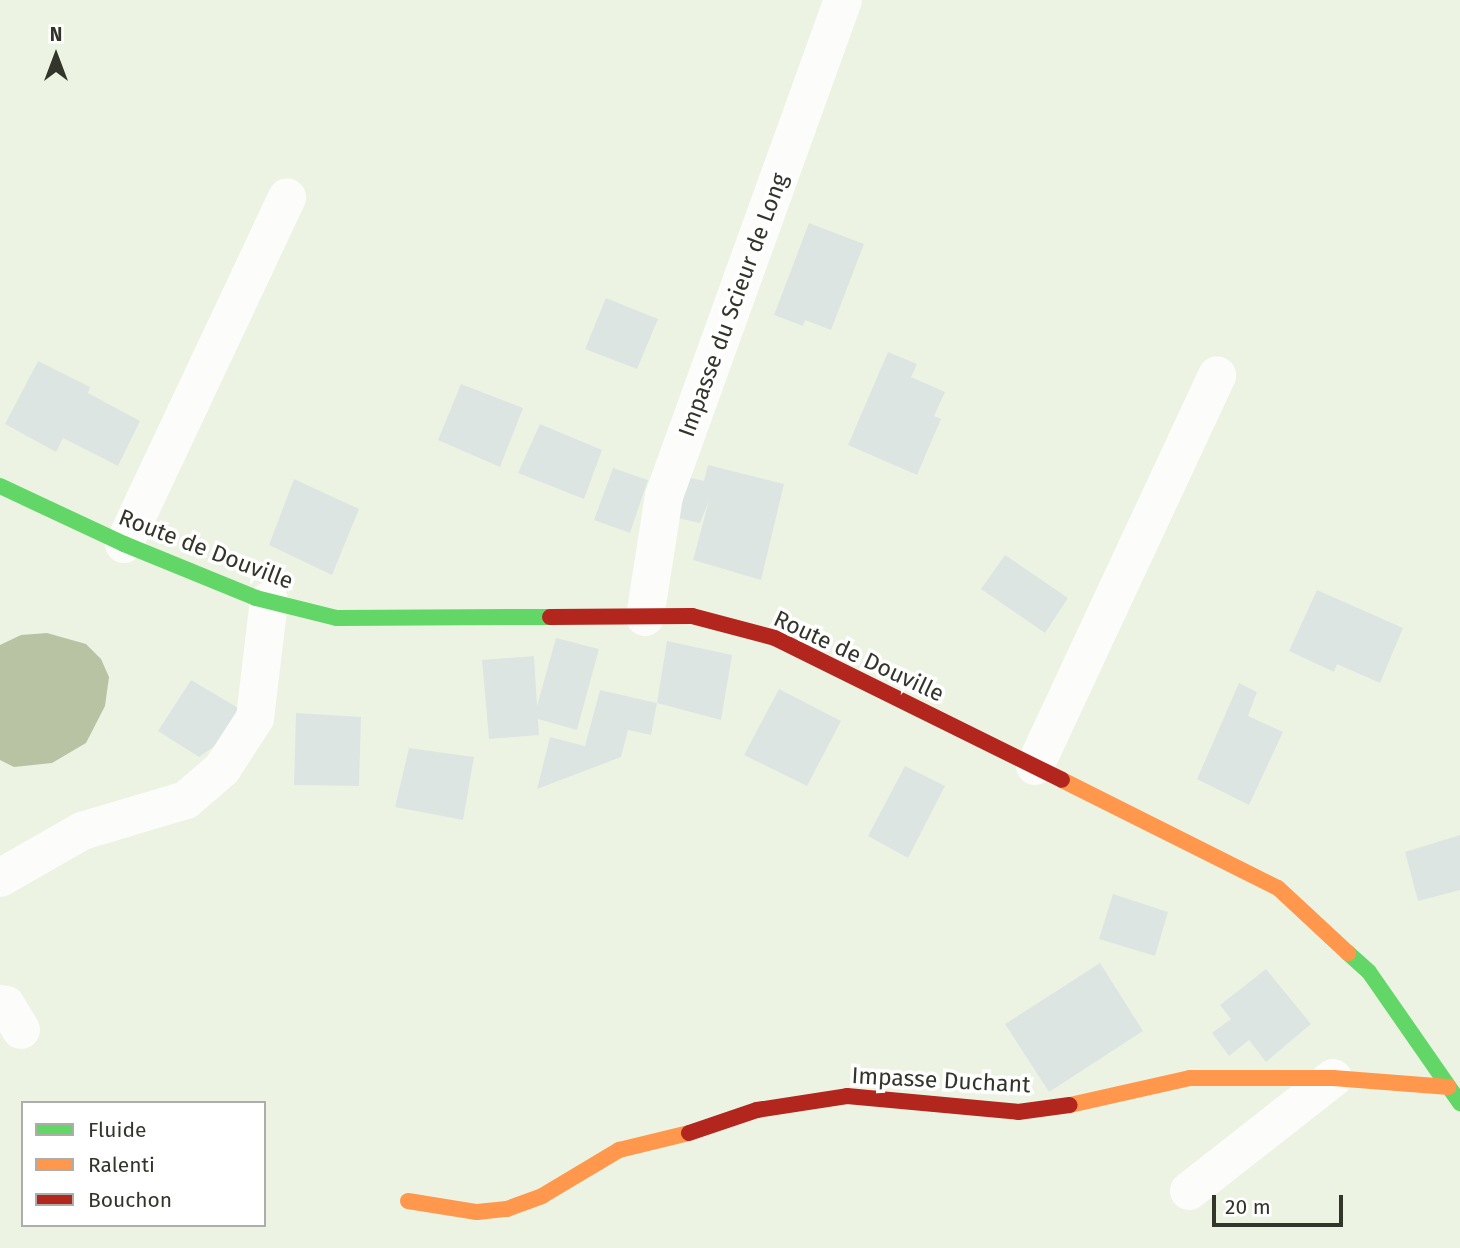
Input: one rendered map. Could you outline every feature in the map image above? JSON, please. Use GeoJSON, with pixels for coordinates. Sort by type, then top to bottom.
{"type":"FeatureCollection","features":[{"type":"Feature","properties":{"kind":"main road","name":"Route de Douville"},"geometry":{"type":"LineString","coordinates":[[0,486],[124,544],[269,601],[337,618],[692,616],[775,638],[1278,888],[1369,972],[1460,1103]]}},
{"type":"Feature","properties":{"kind":"main road","name":"Impasse Duchant"},"geometry":{"type":"LineString","coordinates":[[408,1202],[477,1212],[507,1209],[542,1196],[576,1172],[619,1150],[685,1134],[757,1110],[848,1096],[1018,1112],[1069,1105],[1190,1078],[1333,1078],[1449,1087]]}},
{"type":"Feature","properties":{"kind":"street","name":"Impasse du Scieur de Long"},"geometry":{"type":"LineString","coordinates":[[645,617],[664,496],[843,0]]}},
{"type":"Feature","properties":{"kind":"street"},"geometry":{"type":"LineString","coordinates":[[124,544],[287,197]]}},
{"type":"Feature","properties":{"kind":"street"},"geometry":{"type":"LineString","coordinates":[[1035,765],[1217,375]]}},
{"type":"Feature","properties":{"kind":"street"},"geometry":{"type":"LineString","coordinates":[[0,878],[82,831],[186,800],[222,769],[255,718],[269,601]]}},
{"type":"Feature","properties":{"kind":"street"},"geometry":{"type":"LineString","coordinates":[[1189,1191],[1333,1078]]}},
{"type":"Feature","properties":{"kind":"shaded area"},"geometry":{"type":"Polygon","coordinates":[[[47,633],[86,644],[101,659],[109,677],[105,706],[86,743],[52,763],[14,767],[0,760],[0,645],[21,635],[47,633]]]}},
{"type":"Feature","properties":{"kind":"building"},"geometry":{"type":"Polygon","coordinates":[[[809,223],[864,244],[831,330],[805,320],[803,326],[774,315],[809,223]]]}},
{"type":"Feature","properties":{"kind":"building"},"geometry":{"type":"Polygon","coordinates":[[[606,298],[658,319],[637,369],[585,349],[606,298]]]}},
{"type":"Feature","properties":{"kind":"building"},"geometry":{"type":"Polygon","coordinates":[[[888,352],[917,364],[911,377],[945,392],[934,416],[941,419],[917,475],[848,445],[888,352]]]}},
{"type":"Feature","properties":{"kind":"building"},"geometry":{"type":"Polygon","coordinates":[[[38,361],[90,387],[88,393],[140,421],[118,466],[63,438],[56,452],[5,424],[38,361]]]}},
{"type":"Feature","properties":{"kind":"building"},"geometry":{"type":"Polygon","coordinates":[[[461,384],[523,408],[500,467],[438,440],[461,384]]]}},
{"type":"Feature","properties":{"kind":"building"},"geometry":{"type":"Polygon","coordinates":[[[540,424],[602,450],[584,499],[518,473],[540,424]]]}},
{"type":"Feature","properties":{"kind":"building"},"geometry":{"type":"Polygon","coordinates":[[[708,465],[784,484],[761,580],[693,560],[709,501],[700,523],[673,517],[682,476],[704,481],[708,465]]]}},
{"type":"Feature","properties":{"kind":"building"},"geometry":{"type":"Polygon","coordinates":[[[613,468],[648,480],[630,533],[594,520],[613,468]]]}},
{"type":"Feature","properties":{"kind":"building"},"geometry":{"type":"Polygon","coordinates":[[[294,479],[359,509],[332,575],[269,545],[294,479]]]}},
{"type":"Feature","properties":{"kind":"building"},"geometry":{"type":"Polygon","coordinates":[[[1005,555],[1068,598],[1045,633],[981,589],[1005,555]]]}},
{"type":"Feature","properties":{"kind":"building"},"geometry":{"type":"Polygon","coordinates":[[[1317,590],[1403,628],[1380,683],[1337,664],[1334,672],[1289,651],[1317,590]]]}},
{"type":"Feature","properties":{"kind":"building"},"geometry":{"type":"Polygon","coordinates":[[[556,638],[599,649],[577,730],[538,719],[539,735],[489,739],[482,660],[534,656],[537,706],[556,638]]]}},
{"type":"Feature","properties":{"kind":"building"},"geometry":{"type":"Polygon","coordinates":[[[667,641],[732,655],[721,720],[657,703],[667,641]]]}},
{"type":"Feature","properties":{"kind":"building"},"geometry":{"type":"Polygon","coordinates":[[[191,680],[255,718],[199,757],[158,731],[191,680]]]}},
{"type":"Feature","properties":{"kind":"building"},"geometry":{"type":"Polygon","coordinates":[[[1239,683],[1257,692],[1248,716],[1283,732],[1249,805],[1197,779],[1239,683]]]}},
{"type":"Feature","properties":{"kind":"building"},"geometry":{"type":"Polygon","coordinates":[[[779,689],[841,721],[807,786],[744,755],[779,689]]]}},
{"type":"Feature","properties":{"kind":"building"},"geometry":{"type":"Polygon","coordinates":[[[600,690],[657,703],[651,735],[628,730],[621,757],[537,789],[550,737],[585,746],[600,690]]]}},
{"type":"Feature","properties":{"kind":"building"},"geometry":{"type":"Polygon","coordinates":[[[296,713],[361,717],[359,786],[294,785],[296,713]]]}},
{"type":"Feature","properties":{"kind":"building"},"geometry":{"type":"Polygon","coordinates":[[[409,748],[474,757],[463,820],[395,807],[409,748]]]}},
{"type":"Feature","properties":{"kind":"building"},"geometry":{"type":"Polygon","coordinates":[[[905,766],[945,786],[908,858],[868,836],[905,766]]]}},
{"type":"Feature","properties":{"kind":"building"},"geometry":{"type":"Polygon","coordinates":[[[1460,835],[1460,890],[1418,901],[1405,852],[1460,835]]]}},
{"type":"Feature","properties":{"kind":"building"},"geometry":{"type":"Polygon","coordinates":[[[1113,894],[1168,912],[1155,956],[1099,939],[1113,894]]]}},
{"type":"Feature","properties":{"kind":"building"},"geometry":{"type":"Polygon","coordinates":[[[1100,963],[1143,1031],[1049,1092],[1005,1024],[1100,963]]]}},
{"type":"Feature","properties":{"kind":"building"},"geometry":{"type":"Polygon","coordinates":[[[1266,969],[1311,1024],[1266,1062],[1249,1040],[1229,1056],[1212,1033],[1231,1019],[1220,1005],[1266,969]]]}},
{"type":"Feature","properties":{"kind":"traffic: fast"},"geometry":{"type":"LineString","coordinates":[[0,486],[124,544],[256,598],[337,618],[550,617]]}},
{"type":"Feature","properties":{"kind":"traffic: fast"},"geometry":{"type":"LineString","coordinates":[[1348,953],[1369,972],[1460,1103]]}},
{"type":"Feature","properties":{"kind":"traffic: slow"},"geometry":{"type":"LineString","coordinates":[[1062,780],[1278,888],[1348,953]]}},
{"type":"Feature","properties":{"kind":"traffic: slow"},"geometry":{"type":"LineString","coordinates":[[1070,1105],[1190,1078],[1333,1078],[1449,1087]]}},
{"type":"Feature","properties":{"kind":"traffic: slow"},"geometry":{"type":"LineString","coordinates":[[408,1201],[477,1212],[507,1209],[542,1196],[619,1150],[689,1133]]}},
{"type":"Feature","properties":{"kind":"traffic: jam"},"geometry":{"type":"LineString","coordinates":[[550,617],[692,616],[775,638],[1062,780]]}},
{"type":"Feature","properties":{"kind":"traffic: jam"},"geometry":{"type":"LineString","coordinates":[[689,1133],[757,1110],[847,1096],[1018,1112],[1070,1105]]}}]}
